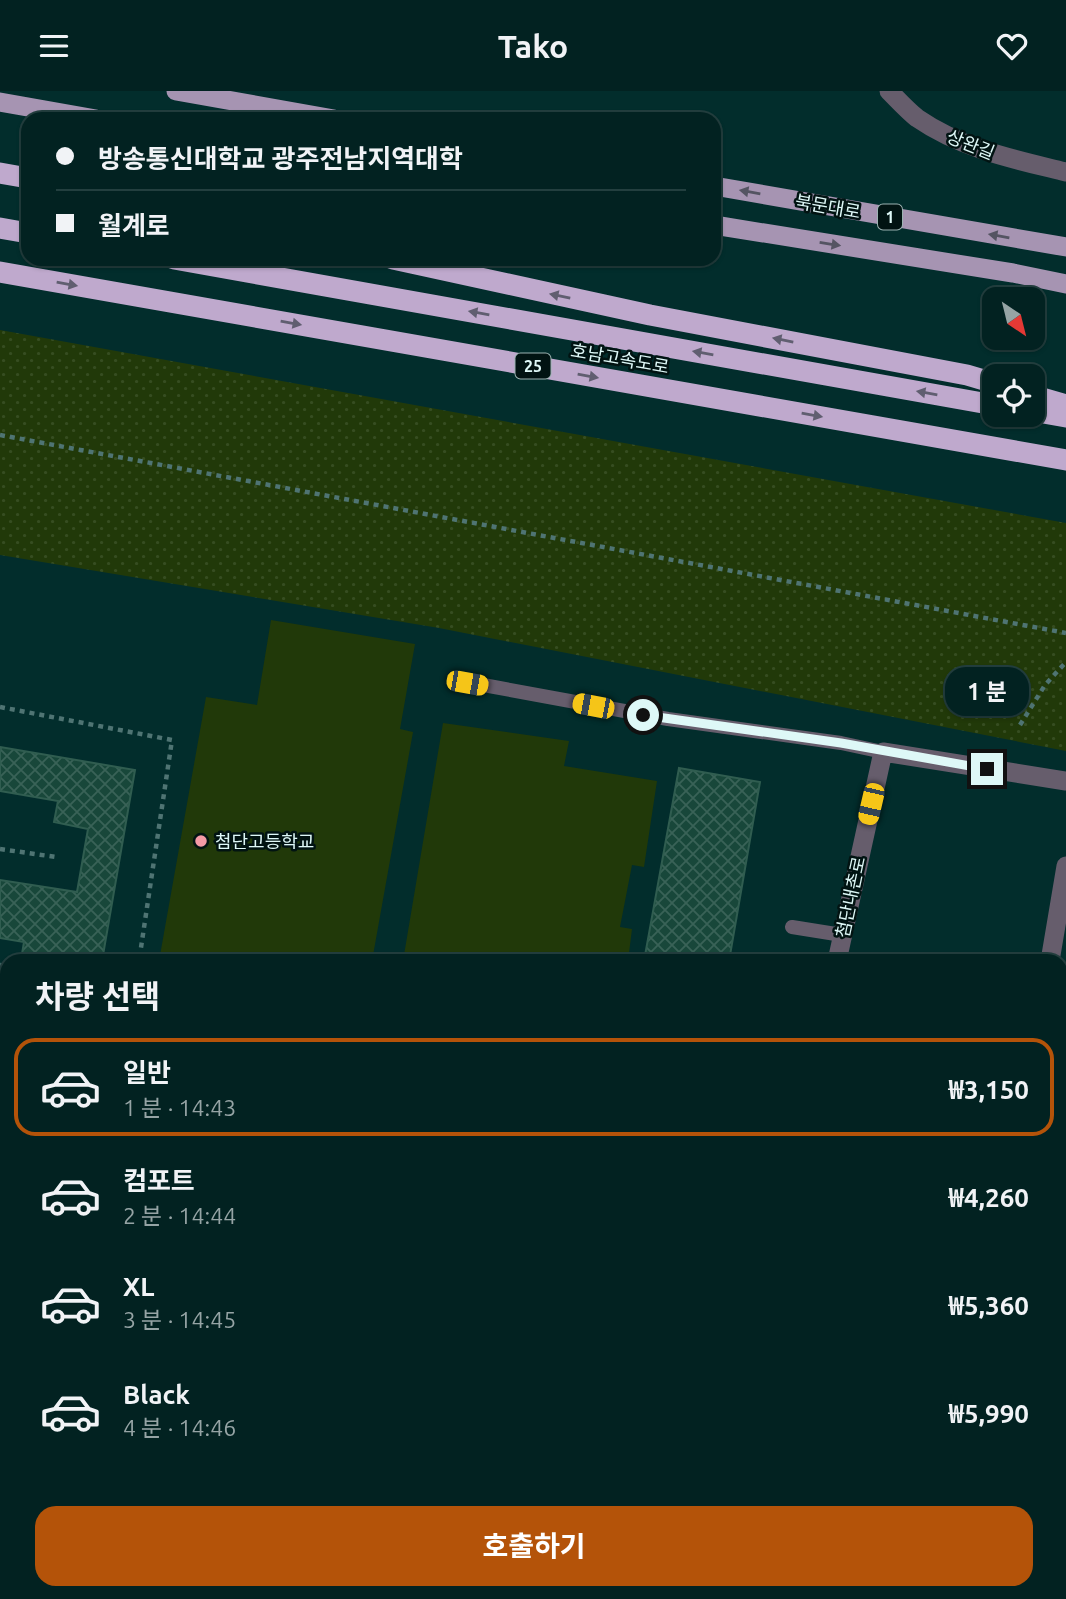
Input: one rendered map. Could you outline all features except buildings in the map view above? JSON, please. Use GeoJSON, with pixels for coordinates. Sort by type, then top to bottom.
{"type":"FeatureCollection","features":[{"type":"Feature","properties":{"kind":"highway"},"geometry":{"type":"LineString","coordinates":[[0,173],[21,177]]}},
{"type":"Feature","properties":{"kind":"highway"},"geometry":{"type":"LineString","coordinates":[[0,228],[21,232]]}},
{"type":"Feature","properties":{"kind":"highway","name":"호남고속도로"},"geometry":{"type":"LineString","coordinates":[[213,266],[982,403]]}},
{"type":"Feature","properties":{"kind":"highway"},"geometry":{"type":"LineString","coordinates":[[425,266],[650,315],[982,379]]}},
{"type":"Feature","properties":{"kind":"highway","name":"호남고속도로"},"geometry":{"type":"LineString","coordinates":[[0,272],[1066,460]]}},
{"type":"Feature","properties":{"kind":"highway"},"geometry":{"type":"LineString","coordinates":[[1045,399],[1066,405]]}},
{"type":"Feature","properties":{"kind":"highway"},"geometry":{"type":"LineString","coordinates":[[1045,413],[1066,417]]}},
{"type":"Feature","properties":{"kind":"main road"},"geometry":{"type":"LineString","coordinates":[[176,91],[294,112]]}},
{"type":"Feature","properties":{"kind":"main road"},"geometry":{"type":"LineString","coordinates":[[0,101],[59,112]]}},
{"type":"Feature","properties":{"kind":"main road","name":"북문대로"},"geometry":{"type":"LineString","coordinates":[[721,187],[1066,247]]}},
{"type":"Feature","properties":{"kind":"main road","name":"북문대로"},"geometry":{"type":"LineString","coordinates":[[721,226],[1066,284]]}},
{"type":"Feature","properties":{"kind":"street","name":"상완길"},"geometry":{"type":"LineString","coordinates":[[889,91],[915,116],[957,142],[996,155],[1066,172]]}},
{"type":"Feature","properties":{"kind":"street"},"geometry":{"type":"LineString","coordinates":[[883,752],[1066,782]]}},
{"type":"Feature","properties":{"kind":"street","name":"첨단내촌로"},"geometry":{"type":"LineString","coordinates":[[838,954],[883,752]]}},
{"type":"Feature","properties":{"kind":"street"},"geometry":{"type":"LineString","coordinates":[[1051,954],[1066,866]]}},
{"type":"Feature","properties":{"kind":"lane"},"geometry":{"type":"LineString","coordinates":[[467,683],[668,719],[841,743],[883,752]]}},
{"type":"Feature","properties":{"kind":"lane"},"geometry":{"type":"LineString","coordinates":[[792,927],[842,935]]}},
{"type":"Feature","properties":{"kind":"path"},"geometry":{"type":"LineString","coordinates":[[0,435],[1066,633]]}},
{"type":"Feature","properties":{"kind":"path"},"geometry":{"type":"LineString","coordinates":[[1020,725],[1045,685],[1066,662]]}},
{"type":"Feature","properties":{"kind":"path"},"geometry":{"type":"LineString","coordinates":[[0,707],[172,740],[140,954]]}},
{"type":"Feature","properties":{"kind":"path"},"geometry":{"type":"LineString","coordinates":[[0,849],[56,857]]}},
{"type":"Feature","properties":{"kind":"green space"},"geometry":{"type":"Polygon","coordinates":[[[0,330],[1066,523],[1066,751],[439,628],[0,555],[0,330]]]}},
{"type":"Feature","properties":{"kind":"green space"},"geometry":{"type":"Polygon","coordinates":[[[271,620],[415,644],[400,729],[413,732],[373,954],[160,954],[206,697],[257,705],[271,620]]]}},
{"type":"Feature","properties":{"kind":"green space"},"geometry":{"type":"Polygon","coordinates":[[[443,723],[569,741],[564,766],[657,781],[644,867],[632,865],[620,927],[632,929],[629,954],[404,954],[443,723]]]}},
{"type":"Feature","properties":{"kind":"place","name":"첨단고등학교"},"geometry":{"type":"Point","coordinates":[201,841]}},
{"type":"Feature","properties":{"kind":"route"},"geometry":{"type":"LineString","coordinates":[[643,715],[841,743],[987,769]]}}]}
